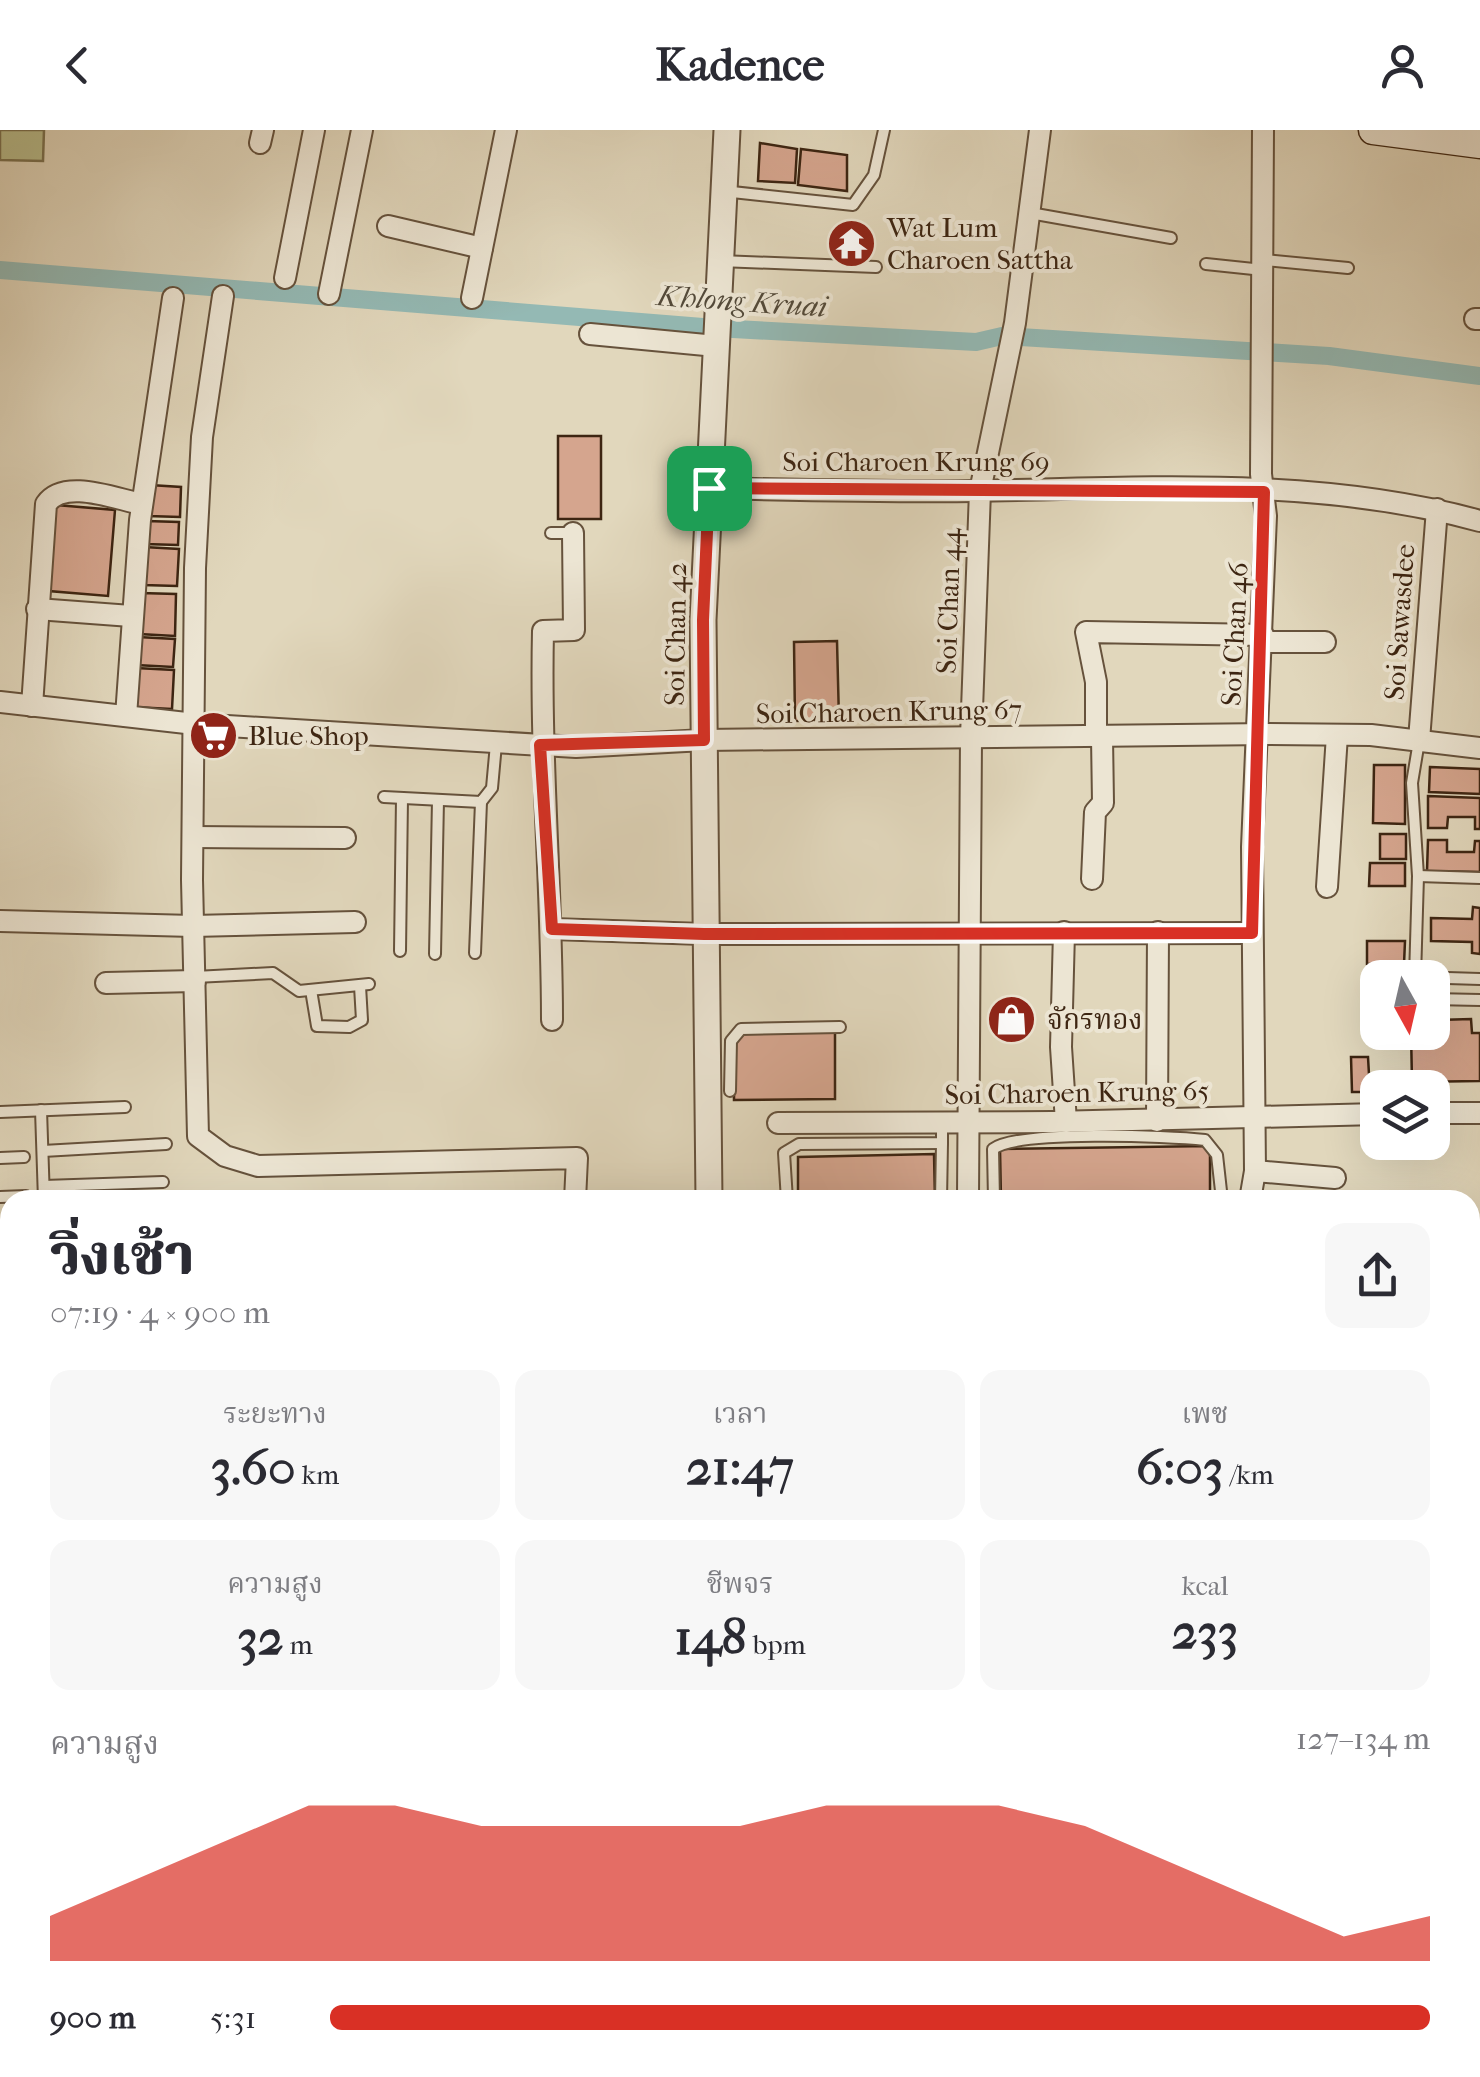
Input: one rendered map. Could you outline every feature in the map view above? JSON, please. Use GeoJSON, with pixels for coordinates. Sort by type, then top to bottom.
{"type":"FeatureCollection","features":[{"type":"Feature","properties":{"kind":"main road"},"geometry":{"type":"LineString","coordinates":[[1373,130],[1480,144]]}},
{"type":"Feature","properties":{"kind":"street"},"geometry":{"type":"LineString","coordinates":[[285,278],[314,130]]}},
{"type":"Feature","properties":{"kind":"street"},"geometry":{"type":"LineString","coordinates":[[329,294],[362,130]]}},
{"type":"Feature","properties":{"kind":"street"},"geometry":{"type":"LineString","coordinates":[[472,298],[506,130]]}},
{"type":"Feature","properties":{"kind":"street","name":"Soi Chan 42"},"geometry":{"type":"LineString","coordinates":[[709,1190],[723,1091],[704,934],[703,620],[726,130]]}},
{"type":"Feature","properties":{"kind":"street","name":"Soi Chan 44"},"geometry":{"type":"LineString","coordinates":[[968,1190],[972,737],[980,491],[1015,323],[1040,130]]}},
{"type":"Feature","properties":{"kind":"street","name":"Soi Chan 46"},"geometry":{"type":"LineString","coordinates":[[1252,1190],[1255,1172],[1252,933],[1264,492],[1264,130]]}},
{"type":"Feature","properties":{"kind":"street"},"geometry":{"type":"LineString","coordinates":[[388,226],[482,248]]}},
{"type":"Feature","properties":{"kind":"street"},"geometry":{"type":"LineString","coordinates":[[222,296],[202,437],[195,568],[195,1125],[203,1142],[224,1156],[258,1166],[576,1158],[575,1190]]}},
{"type":"Feature","properties":{"kind":"street"},"geometry":{"type":"LineString","coordinates":[[126,716],[142,504],[173,298]]}},
{"type":"Feature","properties":{"kind":"street"},"geometry":{"type":"LineString","coordinates":[[590,334],[717,335]]}},
{"type":"Feature","properties":{"kind":"street","name":"Soi Charoen Krung 69"},"geometry":{"type":"LineString","coordinates":[[709,488],[1076,488],[1356,495],[1480,521]]}},
{"type":"Feature","properties":{"kind":"street"},"geometry":{"type":"LineString","coordinates":[[32,706],[43,516],[52,495],[65,491],[142,504]]}},
{"type":"Feature","properties":{"kind":"street","name":"Soi Sawasdee"},"geometry":{"type":"LineString","coordinates":[[1419,740],[1436,509]]}},
{"type":"Feature","properties":{"kind":"street"},"geometry":{"type":"LineString","coordinates":[[552,1020],[552,929],[540,745],[543,630],[574,630],[573,533]]}},
{"type":"Feature","properties":{"kind":"street"},"geometry":{"type":"LineString","coordinates":[[37,609],[131,616]]}},
{"type":"Feature","properties":{"kind":"street"},"geometry":{"type":"LineString","coordinates":[[1092,879],[1096,812],[1102,803],[1096,682],[1086,632],[1325,642]]}},
{"type":"Feature","properties":{"kind":"street","name":"Soi Charoen Krung 67"},"geometry":{"type":"LineString","coordinates":[[0,702],[195,724],[496,744],[1336,734],[1480,748]]}},
{"type":"Feature","properties":{"kind":"street"},"geometry":{"type":"LineString","coordinates":[[1327,887],[1336,734]]}},
{"type":"Feature","properties":{"kind":"street"},"geometry":{"type":"LineString","coordinates":[[193,837],[345,838]]}},
{"type":"Feature","properties":{"kind":"street"},"geometry":{"type":"LineString","coordinates":[[0,921],[193,926],[355,922]]}},
{"type":"Feature","properties":{"kind":"street"},"geometry":{"type":"LineString","coordinates":[[552,929],[704,934],[1252,933]]}},
{"type":"Feature","properties":{"kind":"street"},"geometry":{"type":"LineString","coordinates":[[1057,1127],[1064,932]]}},
{"type":"Feature","properties":{"kind":"street"},"geometry":{"type":"LineString","coordinates":[[1157,1121],[1158,932]]}},
{"type":"Feature","properties":{"kind":"street"},"geometry":{"type":"LineString","coordinates":[[106,983],[195,979]]}},
{"type":"Feature","properties":{"kind":"street"},"geometry":{"type":"LineString","coordinates":[[1450,1112],[1480,1113]]}},
{"type":"Feature","properties":{"kind":"street","name":"Soi Charoen Krung 65"},"geometry":{"type":"LineString","coordinates":[[778,1123],[942,1121],[1057,1127],[1360,1114]]}},
{"type":"Feature","properties":{"kind":"street"},"geometry":{"type":"LineString","coordinates":[[1255,1172],[1335,1178]]}},
{"type":"Feature","properties":{"kind":"lane"},"geometry":{"type":"LineString","coordinates":[[722,191],[853,205],[874,175],[884,130]]}},
{"type":"Feature","properties":{"kind":"lane"},"geometry":{"type":"LineString","coordinates":[[1030,213],[1171,238]]}},
{"type":"Feature","properties":{"kind":"lane"},"geometry":{"type":"LineString","coordinates":[[719,261],[876,267]]}},
{"type":"Feature","properties":{"kind":"lane"},"geometry":{"type":"LineString","coordinates":[[1206,264],[1348,268]]}},
{"type":"Feature","properties":{"kind":"lane"},"geometry":{"type":"LineString","coordinates":[[550,533],[573,533]]}},
{"type":"Feature","properties":{"kind":"lane"},"geometry":{"type":"LineString","coordinates":[[1419,740],[1412,784],[1418,876],[1415,977],[1480,979]]}},
{"type":"Feature","properties":{"kind":"lane"},"geometry":{"type":"LineString","coordinates":[[474,952],[481,802],[492,788],[496,744]]}},
{"type":"Feature","properties":{"kind":"lane"},"geometry":{"type":"LineString","coordinates":[[384,797],[481,802]]}},
{"type":"Feature","properties":{"kind":"lane"},"geometry":{"type":"LineString","coordinates":[[400,951],[402,798]]}},
{"type":"Feature","properties":{"kind":"lane"},"geometry":{"type":"LineString","coordinates":[[435,954],[438,800]]}},
{"type":"Feature","properties":{"kind":"lane"},"geometry":{"type":"LineString","coordinates":[[1418,876],[1480,878]]}},
{"type":"Feature","properties":{"kind":"lane"},"geometry":{"type":"LineString","coordinates":[[195,979],[273,973],[292,988],[364,985],[362,1020],[348,1027],[316,1026],[311,990]]}},
{"type":"Feature","properties":{"kind":"lane"},"geometry":{"type":"LineString","coordinates":[[1450,1000],[1480,1000]]}},
{"type":"Feature","properties":{"kind":"lane"},"geometry":{"type":"LineString","coordinates":[[723,1091],[731,1042],[741,1029],[840,1027]]}},
{"type":"Feature","properties":{"kind":"lane"},"geometry":{"type":"LineString","coordinates":[[0,1112],[126,1107]]}},
{"type":"Feature","properties":{"kind":"lane"},"geometry":{"type":"LineString","coordinates":[[41,1110],[44,1190]]}},
{"type":"Feature","properties":{"kind":"lane"},"geometry":{"type":"LineString","coordinates":[[941,1190],[942,1121]]}},
{"type":"Feature","properties":{"kind":"lane"},"geometry":{"type":"LineString","coordinates":[[994,1190],[993,1149],[1057,1127],[1205,1140],[1217,1155],[1221,1190]]}},
{"type":"Feature","properties":{"kind":"lane"},"geometry":{"type":"LineString","coordinates":[[786,1190],[784,1153],[799,1144],[942,1143]]}},
{"type":"Feature","properties":{"kind":"lane"},"geometry":{"type":"LineString","coordinates":[[42,1151],[166,1144]]}},
{"type":"Feature","properties":{"kind":"lane"},"geometry":{"type":"LineString","coordinates":[[0,1158],[24,1158]]}},
{"type":"Feature","properties":{"kind":"lane"},"geometry":{"type":"LineString","coordinates":[[44,1186],[162,1182]]}},
{"type":"Feature","properties":{"kind":"green space"},"geometry":{"type":"Polygon","coordinates":[[[0,130],[44,130],[43,161],[0,160],[0,130]]]}},
{"type":"Feature","properties":{"kind":"building"},"geometry":{"type":"Polygon","coordinates":[[[760,143],[797,149],[795,183],[758,181],[760,143]]]}},
{"type":"Feature","properties":{"kind":"building"},"geometry":{"type":"Polygon","coordinates":[[[801,149],[847,155],[847,191],[798,185],[801,149]]]}},
{"type":"Feature","properties":{"kind":"building"},"geometry":{"type":"Polygon","coordinates":[[[558,436],[601,436],[601,519],[558,519],[558,436]]]}},
{"type":"Feature","properties":{"kind":"building"},"geometry":{"type":"Polygon","coordinates":[[[150,485],[181,487],[180,517],[148,516],[150,485]]]}},
{"type":"Feature","properties":{"kind":"building"},"geometry":{"type":"Polygon","coordinates":[[[56,505],[115,510],[108,596],[49,591],[56,505]]]}},
{"type":"Feature","properties":{"kind":"building"},"geometry":{"type":"Polygon","coordinates":[[[146,521],[179,522],[178,545],[144,544],[146,521]]]}},
{"type":"Feature","properties":{"kind":"building"},"geometry":{"type":"Polygon","coordinates":[[[144,547],[179,549],[177,586],[143,585],[144,547]]]}},
{"type":"Feature","properties":{"kind":"building"},"geometry":{"type":"Polygon","coordinates":[[[140,593],[176,594],[175,636],[139,634],[140,593]]]}},
{"type":"Feature","properties":{"kind":"building"},"geometry":{"type":"Polygon","coordinates":[[[138,637],[175,639],[173,667],[136,665],[138,637]]]}},
{"type":"Feature","properties":{"kind":"building"},"geometry":{"type":"Polygon","coordinates":[[[837,641],[839,720],[795,721],[794,642],[837,641]]]}},
{"type":"Feature","properties":{"kind":"building"},"geometry":{"type":"Polygon","coordinates":[[[136,668],[174,670],[172,709],[133,707],[136,668]]]}},
{"type":"Feature","properties":{"kind":"building"},"geometry":{"type":"Polygon","coordinates":[[[1374,765],[1405,765],[1405,824],[1373,823],[1374,765]]]}},
{"type":"Feature","properties":{"kind":"building"},"geometry":{"type":"Polygon","coordinates":[[[1430,767],[1480,769],[1480,794],[1429,792],[1430,767]]]}},
{"type":"Feature","properties":{"kind":"building"},"geometry":{"type":"Polygon","coordinates":[[[1428,796],[1480,798],[1480,829],[1475,829],[1475,817],[1448,817],[1447,828],[1428,828],[1428,796]]]}},
{"type":"Feature","properties":{"kind":"building"},"geometry":{"type":"Polygon","coordinates":[[[1380,834],[1406,834],[1406,859],[1380,859],[1380,834]]]}},
{"type":"Feature","properties":{"kind":"building"},"geometry":{"type":"Polygon","coordinates":[[[1428,840],[1447,840],[1447,852],[1474,852],[1475,841],[1480,841],[1480,872],[1427,871],[1428,840]]]}},
{"type":"Feature","properties":{"kind":"building"},"geometry":{"type":"Polygon","coordinates":[[[1370,863],[1405,863],[1405,886],[1369,886],[1370,863]]]}},
{"type":"Feature","properties":{"kind":"building"},"geometry":{"type":"Polygon","coordinates":[[[1473,907],[1480,908],[1480,954],[1472,953],[1472,942],[1431,941],[1431,918],[1472,919],[1473,907]]]}},
{"type":"Feature","properties":{"kind":"building"},"geometry":{"type":"Polygon","coordinates":[[[1367,941],[1405,941],[1404,960],[1367,960],[1367,941]]]}},
{"type":"Feature","properties":{"kind":"building"},"geometry":{"type":"Polygon","coordinates":[[[1471,1019],[1472,1033],[1480,1033],[1480,1081],[1450,1081],[1450,1070],[1412,1070],[1411,1050],[1450,1050],[1450,1020],[1471,1019]]]}},
{"type":"Feature","properties":{"kind":"building"},"geometry":{"type":"Polygon","coordinates":[[[835,1031],[835,1099],[734,1100],[734,1032],[835,1031]]]}},
{"type":"Feature","properties":{"kind":"building"},"geometry":{"type":"Polygon","coordinates":[[[1351,1057],[1368,1057],[1369,1070],[1360,1070],[1360,1092],[1352,1092],[1351,1057]]]}},
{"type":"Feature","properties":{"kind":"building"},"geometry":{"type":"Polygon","coordinates":[[[1210,1146],[1210,1190],[1001,1190],[1000,1149],[1210,1146]]]}},
{"type":"Feature","properties":{"kind":"building"},"geometry":{"type":"Polygon","coordinates":[[[934,1154],[935,1190],[798,1190],[798,1157],[934,1154]]]}},
{"type":"Feature","properties":{"kind":"waterway","name":"Khlong Kruai"},"geometry":{"type":"LineString","coordinates":[[0,270],[715,328],[976,342],[1002,336],[1329,356],[1480,376]]}},
{"type":"Feature","properties":{"kind":"place","name":"Wat Lum Charoen Sattha"},"geometry":{"type":"Point","coordinates":[852,243]}},
{"type":"Feature","properties":{"kind":"place","name":"Blue Shop"},"geometry":{"type":"Point","coordinates":[213,735]}},
{"type":"Feature","properties":{"kind":"place","name":"จักรทอง"},"geometry":{"type":"Point","coordinates":[1012,1019]}},
{"type":"Feature","properties":{"kind":"route"},"geometry":{"type":"LineString","coordinates":[[709,488],[1264,492],[1252,933],[704,934],[552,929],[540,745],[576,747],[704,740],[703,620],[709,488]]}}]}
